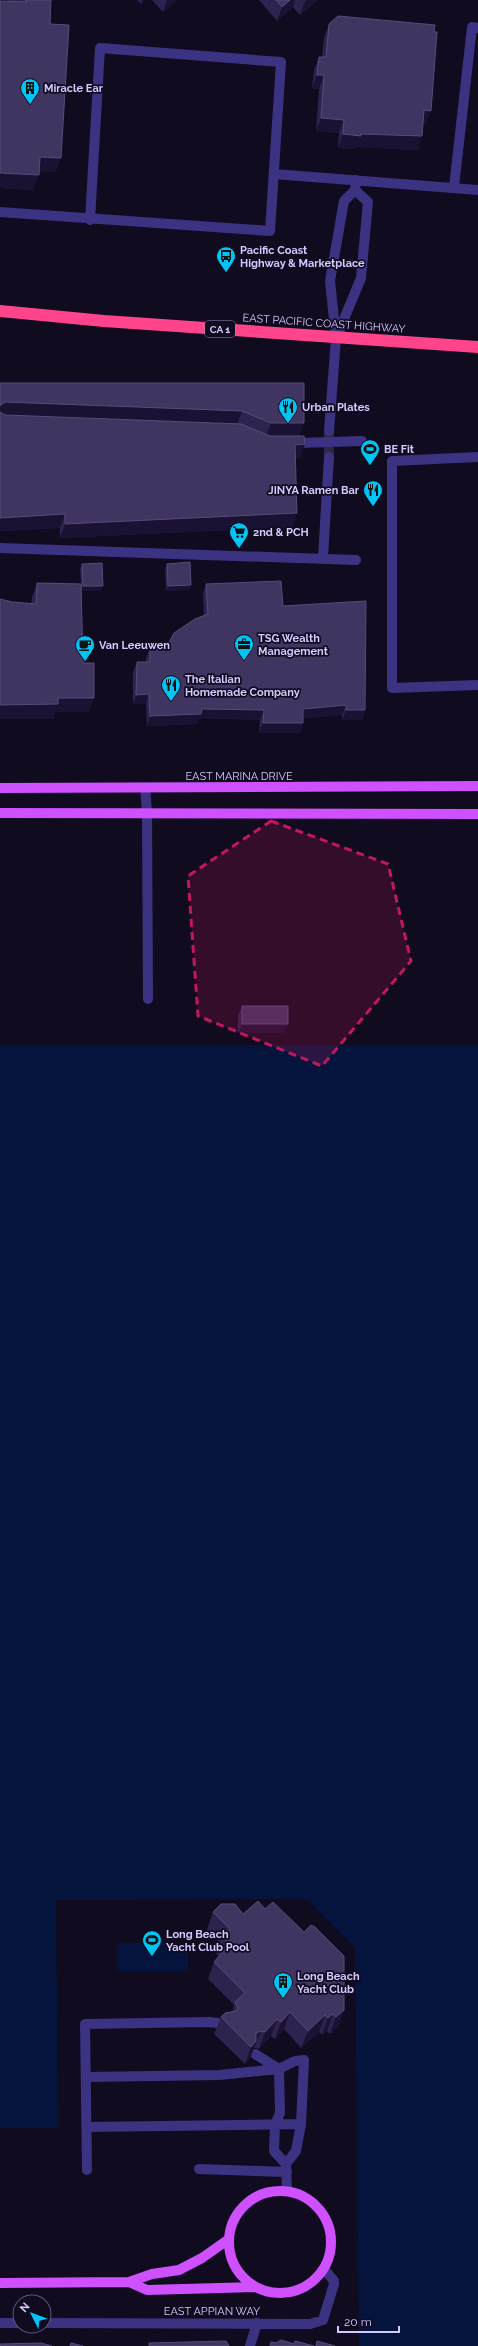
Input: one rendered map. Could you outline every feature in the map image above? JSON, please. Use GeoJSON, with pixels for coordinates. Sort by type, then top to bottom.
{"type":"FeatureCollection","features":[{"type":"Feature","properties":{"kind":"highway","name":"EAST PACIFIC COAST HIGHWAY"},"geometry":{"type":"LineString","coordinates":[[0,311],[104,321],[336,338],[478,346]]}},
{"type":"Feature","properties":{"kind":"main road","name":"EAST MARINA DRIVE"},"geometry":{"type":"LineString","coordinates":[[0,788],[478,786]]}},
{"type":"Feature","properties":{"kind":"main road"},"geometry":{"type":"LineString","coordinates":[[0,813],[147,812],[478,814]]}},
{"type":"Feature","properties":{"kind":"main road"},"geometry":{"type":"LineString","coordinates":[[287,2190],[299,2193],[311,2200],[327,2219],[331,2232],[332,2244],[324,2269],[311,2283],[293,2291],[274,2293],[256,2287],[237,2270],[230,2252],[229,2239],[234,2220],[245,2204],[267,2192],[287,2190]]}},
{"type":"Feature","properties":{"kind":"main road","name":"EAST APPIAN WAY"},"geometry":{"type":"LineString","coordinates":[[0,2283],[129,2282],[152,2274],[179,2270],[202,2258],[229,2239]]}},
{"type":"Feature","properties":{"kind":"main road","name":"EAST APPIAN WAY"},"geometry":{"type":"LineString","coordinates":[[129,2282],[147,2290],[256,2287]]}},
{"type":"Feature","properties":{"kind":"street"},"geometry":{"type":"LineString","coordinates":[[454,187],[472,27],[478,28]]}},
{"type":"Feature","properties":{"kind":"street"},"geometry":{"type":"LineString","coordinates":[[0,212],[90,220],[270,231],[280,62],[100,48],[90,220]]}},
{"type":"Feature","properties":{"kind":"street"},"geometry":{"type":"LineString","coordinates":[[274,174],[355,185],[454,187],[478,190]]}},
{"type":"Feature","properties":{"kind":"street"},"geometry":{"type":"LineString","coordinates":[[329,431],[336,338],[330,281],[344,201],[355,185]]}},
{"type":"Feature","properties":{"kind":"street"},"geometry":{"type":"LineString","coordinates":[[336,338],[361,278],[368,202],[355,185]]}},
{"type":"Feature","properties":{"kind":"street"},"geometry":{"type":"LineString","coordinates":[[285,443],[362,441]]}},
{"type":"Feature","properties":{"kind":"street"},"geometry":{"type":"LineString","coordinates":[[322,557],[329,457]]}},
{"type":"Feature","properties":{"kind":"street"},"geometry":{"type":"LineString","coordinates":[[478,457],[392,461],[392,688],[478,685]]}},
{"type":"Feature","properties":{"kind":"street"},"geometry":{"type":"LineString","coordinates":[[0,548],[322,557],[356,560]]}},
{"type":"Feature","properties":{"kind":"street"},"geometry":{"type":"LineString","coordinates":[[145,788],[147,812],[148,999]]}},
{"type":"Feature","properties":{"kind":"street"},"geometry":{"type":"LineString","coordinates":[[87,2170],[85,2024],[210,2022],[225,2024]]}},
{"type":"Feature","properties":{"kind":"street"},"geometry":{"type":"LineString","coordinates":[[254,2054],[279,2069]]}},
{"type":"Feature","properties":{"kind":"street"},"geometry":{"type":"LineString","coordinates":[[86,2077],[219,2075],[279,2069],[295,2061],[304,2060],[301,2124],[296,2151],[286,2168]]}},
{"type":"Feature","properties":{"kind":"street"},"geometry":{"type":"LineString","coordinates":[[279,2069],[280,2113],[275,2125],[274,2151],[286,2168],[287,2190]]}},
{"type":"Feature","properties":{"kind":"street"},"geometry":{"type":"LineString","coordinates":[[87,2127],[301,2124]]}},
{"type":"Feature","properties":{"kind":"street"},"geometry":{"type":"LineString","coordinates":[[199,2170],[286,2168]]}},
{"type":"Feature","properties":{"kind":"street","name":"EAST APPIAN WAY"},"geometry":{"type":"LineString","coordinates":[[52,2323],[310,2324],[323,2320],[334,2281],[324,2269]]}},
{"type":"Feature","properties":{"kind":"street"},"geometry":{"type":"LineString","coordinates":[[0,2323],[12,2323]]}},
{"type":"Feature","properties":{"kind":"street"},"geometry":{"type":"LineString","coordinates":[[250,2346],[257,2323]]}},
{"type":"Feature","properties":{"kind":"highlighted area"},"geometry":{"type":"Polygon","coordinates":[[[271,821],[388,864],[411,961],[322,1066],[198,1016],[188,876],[271,821]]]}},
{"type":"Feature","properties":{"kind":"water"},"geometry":{"type":"Polygon","coordinates":[[[0,1045],[478,1045],[478,2346],[359,2346],[355,1948],[306,1899],[56,1900],[58,2128],[0,2128],[0,1045]]]}},
{"type":"Feature","properties":{"kind":"water","name":"Long Beach Yacht Club Pool"},"geometry":{"type":"Polygon","coordinates":[[[117,1943],[188,1943],[188,1971],[117,1971],[117,1943]]]}},
{"type":"Feature","properties":{"kind":"building","name":"Miracle Ear"},"geometry":{"type":"Polygon","coordinates":[[[25,0],[51,0],[50,24],[69,25],[61,158],[40,157],[39,175],[0,173],[0,1],[27,2],[25,0]]]}},
{"type":"Feature","properties":{"kind":"building"},"geometry":{"type":"Polygon","coordinates":[[[276,0],[290,0],[282,7],[276,0]]]}},
{"type":"Feature","properties":{"kind":"building"},"geometry":{"type":"Polygon","coordinates":[[[338,16],[435,25],[434,32],[437,32],[431,111],[424,110],[422,136],[361,134],[361,136],[343,134],[344,120],[321,118],[324,75],[317,75],[319,57],[326,57],[329,24],[338,16]]]}},
{"type":"Feature","properties":{"kind":"building"},"geometry":{"type":"Polygon","coordinates":[[[0,383],[304,383],[304,423],[271,423],[242,411],[5,402],[0,406],[0,383]]]}},
{"type":"Feature","properties":{"kind":"building"},"geometry":{"type":"Polygon","coordinates":[[[0,412],[5,415],[241,424],[270,436],[304,436],[305,444],[295,445],[297,513],[65,524],[65,514],[0,518],[0,412]]]}},
{"type":"Feature","properties":{"kind":"building"},"geometry":{"type":"Polygon","coordinates":[[[190,562],[191,585],[168,586],[167,564],[190,562]]]}},
{"type":"Feature","properties":{"kind":"building"},"geometry":{"type":"Polygon","coordinates":[[[102,563],[103,586],[83,586],[82,564],[102,563]]]}},
{"type":"Feature","properties":{"kind":"building"},"geometry":{"type":"Polygon","coordinates":[[[281,581],[283,606],[366,601],[365,710],[346,710],[346,705],[303,709],[303,723],[263,723],[264,710],[202,709],[201,714],[150,716],[149,694],[136,695],[137,662],[150,662],[150,648],[166,648],[174,633],[195,619],[208,614],[206,584],[281,581]]]}},
{"type":"Feature","properties":{"kind":"building"},"geometry":{"type":"Polygon","coordinates":[[[37,583],[81,584],[83,663],[94,663],[94,698],[58,698],[58,704],[0,705],[0,599],[12,602],[36,604],[37,583]]]}},
{"type":"Feature","properties":{"kind":"building"},"geometry":{"type":"Polygon","coordinates":[[[242,1006],[288,1006],[288,1024],[242,1024],[242,1006]]]}},
{"type":"Feature","properties":{"kind":"building","name":"Long Beach Yacht Club"},"geometry":{"type":"Polygon","coordinates":[[[258,1901],[265,1909],[273,1902],[304,1932],[311,1925],[315,1927],[344,1956],[344,2010],[336,2017],[333,2014],[328,2018],[325,2015],[308,2031],[290,2012],[281,2022],[277,2019],[265,2032],[261,2031],[256,2033],[256,2041],[251,2047],[221,2017],[225,2013],[236,2011],[238,2008],[235,2002],[245,1993],[214,1962],[229,1944],[222,1937],[230,1929],[213,1912],[221,1904],[235,1904],[243,1914],[258,1901]]]}},
{"type":"Feature","properties":{"kind":"building"},"geometry":{"type":"Polygon","coordinates":[[[281,2340],[294,2344],[295,2341],[314,2346],[270,2346],[271,2342],[276,2343],[281,2340]]]}},
{"type":"Feature","properties":{"kind":"building"},"geometry":{"type":"Polygon","coordinates":[[[226,2341],[229,2346],[149,2346],[149,2343],[226,2341]]]}},
{"type":"Feature","properties":{"kind":"building"},"geometry":{"type":"Polygon","coordinates":[[[317,2341],[335,2346],[316,2346],[317,2341]]]}},
{"type":"Feature","properties":{"kind":"building"},"geometry":{"type":"Polygon","coordinates":[[[41,2343],[52,2346],[0,2346],[0,2344],[41,2343]]]}},
{"type":"Feature","properties":{"kind":"building"},"geometry":{"type":"Polygon","coordinates":[[[71,2343],[83,2346],[70,2346],[71,2343]]]}},
{"type":"Feature","properties":{"kind":"tunnel"},"geometry":{"type":"LineString","coordinates":[[329,431],[329,457]]}},
{"type":"Feature","properties":{"kind":"place","name":"Miracle Ear"},"geometry":{"type":"Point","coordinates":[30,105]}},
{"type":"Feature","properties":{"kind":"place","name":"Pacific Coast Highway & Marketplace"},"geometry":{"type":"Point","coordinates":[226,273]}},
{"type":"Feature","properties":{"kind":"place","name":"Urban Plates"},"geometry":{"type":"Point","coordinates":[288,424]}},
{"type":"Feature","properties":{"kind":"place","name":"BE Fit"},"geometry":{"type":"Point","coordinates":[370,466]}},
{"type":"Feature","properties":{"kind":"place","name":"JINYA Ramen Bar"},"geometry":{"type":"Point","coordinates":[373,507]}},
{"type":"Feature","properties":{"kind":"place","name":"2nd & PCH"},"geometry":{"type":"Point","coordinates":[239,549]}},
{"type":"Feature","properties":{"kind":"place","name":"TSG Wealth Management"},"geometry":{"type":"Point","coordinates":[244,661]}},
{"type":"Feature","properties":{"kind":"place","name":"Van Leeuwen"},"geometry":{"type":"Point","coordinates":[85,662]}},
{"type":"Feature","properties":{"kind":"place","name":"The Italian Homemade Company"},"geometry":{"type":"Point","coordinates":[171,702]}},
{"type":"Feature","properties":{"kind":"place","name":"Long Beach Yacht Club Pool"},"geometry":{"type":"Point","coordinates":[152,1957]}},
{"type":"Feature","properties":{"kind":"place","name":"Long Beach Yacht Club"},"geometry":{"type":"Point","coordinates":[283,1999]}}]}
